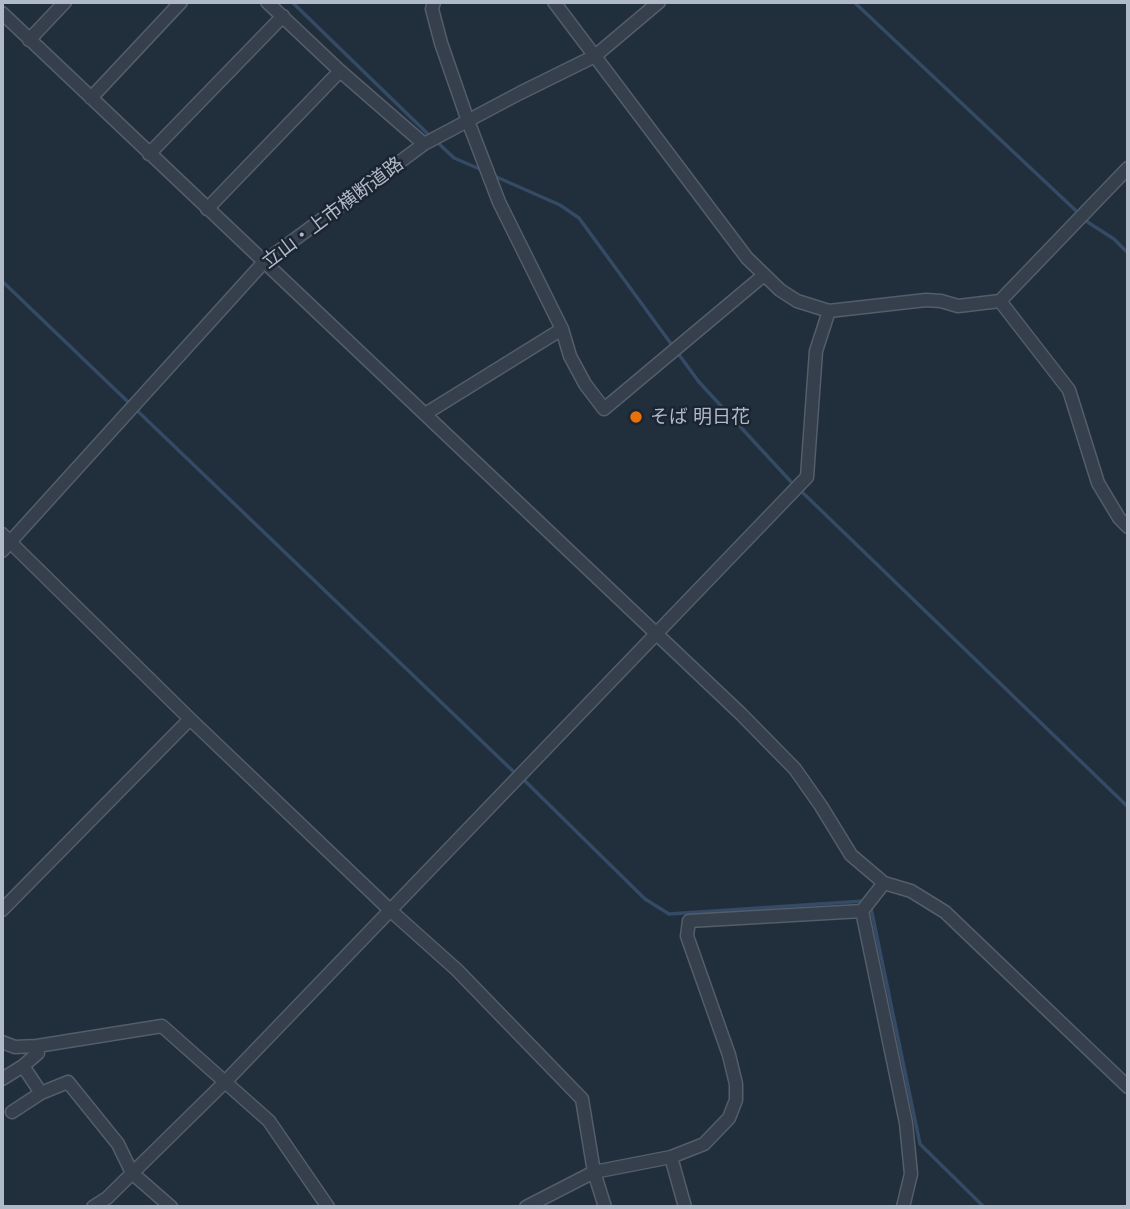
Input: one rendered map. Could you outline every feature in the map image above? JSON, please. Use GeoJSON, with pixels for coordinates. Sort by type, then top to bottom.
{"type":"FeatureCollection","features":[{"type":"Feature","properties":{"kind":"street"},"geometry":{"type":"LineString","coordinates":[[29,40],[65,2]]}},
{"type":"Feature","properties":{"kind":"street"},"geometry":{"type":"LineString","coordinates":[[91,98],[181,2]]}},
{"type":"Feature","properties":{"kind":"street"},"geometry":{"type":"LineString","coordinates":[[267,2],[340,71],[425,144]]}},
{"type":"Feature","properties":{"kind":"street"},"geometry":{"type":"LineString","coordinates":[[434,2],[432,9],[442,43],[499,202],[562,329],[575,365],[585,384],[604,409],[764,275]]}},
{"type":"Feature","properties":{"kind":"street"},"geometry":{"type":"LineString","coordinates":[[554,2],[747,258],[796,301],[830,311],[926,300],[958,306],[1000,301],[1128,168]]}},
{"type":"Feature","properties":{"kind":"street","name":"立山・上市横断道路"},"geometry":{"type":"LineString","coordinates":[[5,542],[264,262],[425,144],[595,57],[659,2]]}},
{"type":"Feature","properties":{"kind":"street"},"geometry":{"type":"LineString","coordinates":[[2,13],[657,634],[794,769],[851,855],[884,883],[911,891],[945,912],[1128,1087]]}},
{"type":"Feature","properties":{"kind":"street"},"geometry":{"type":"LineString","coordinates":[[149,154],[283,16]]}},
{"type":"Feature","properties":{"kind":"street"},"geometry":{"type":"LineString","coordinates":[[207,209],[340,71]]}},
{"type":"Feature","properties":{"kind":"street"},"geometry":{"type":"LineString","coordinates":[[1000,301],[1069,390],[1098,483],[1128,527]]}},
{"type":"Feature","properties":{"kind":"street"},"geometry":{"type":"LineString","coordinates":[[93,1207],[107,1198],[225,1082],[807,477],[816,351],[830,311]]}},
{"type":"Feature","properties":{"kind":"street"},"geometry":{"type":"LineString","coordinates":[[425,414],[562,329]]}},
{"type":"Feature","properties":{"kind":"street"},"geometry":{"type":"LineString","coordinates":[[5,542],[391,911],[457,970],[582,1099],[594,1172],[605,1207]]}},
{"type":"Feature","properties":{"kind":"street"},"geometry":{"type":"LineString","coordinates":[[2,910],[190,719]]}},
{"type":"Feature","properties":{"kind":"street"},"geometry":{"type":"LineString","coordinates":[[884,883],[862,912],[906,1123],[911,1174],[903,1207]]}},
{"type":"Feature","properties":{"kind":"street"},"geometry":{"type":"LineString","coordinates":[[526,1207],[594,1172],[671,1157],[704,1144],[729,1118],[736,1100],[736,1084],[729,1055],[687,936],[690,921],[862,912]]}},
{"type":"Feature","properties":{"kind":"street"},"geometry":{"type":"LineString","coordinates":[[2,1042],[15,1046],[37,1046],[162,1026],[269,1121],[328,1207]]}},
{"type":"Feature","properties":{"kind":"street"},"geometry":{"type":"LineString","coordinates":[[2,1079],[38,1054],[37,1046]]}},
{"type":"Feature","properties":{"kind":"street"},"geometry":{"type":"LineString","coordinates":[[23,1066],[41,1093]]}},
{"type":"Feature","properties":{"kind":"street"},"geometry":{"type":"LineString","coordinates":[[12,1112],[41,1093],[68,1082],[118,1144],[132,1173],[165,1205]]}},
{"type":"Feature","properties":{"kind":"street"},"geometry":{"type":"LineString","coordinates":[[671,1157],[685,1207]]}},
{"type":"Feature","properties":{"kind":"waterway"},"geometry":{"type":"LineString","coordinates":[[292,2],[430,136]]}},
{"type":"Feature","properties":{"kind":"waterway"},"geometry":{"type":"LineString","coordinates":[[854,2],[1089,223],[1114,239],[1128,253]]}},
{"type":"Feature","properties":{"kind":"waterway"},"geometry":{"type":"LineString","coordinates":[[436,141],[454,158],[482,170]]}},
{"type":"Feature","properties":{"kind":"waterway"},"geometry":{"type":"LineString","coordinates":[[492,175],[560,205],[579,218],[699,382],[794,485]]}},
{"type":"Feature","properties":{"kind":"waterway"},"geometry":{"type":"LineString","coordinates":[[2,281],[516,774]]}},
{"type":"Feature","properties":{"kind":"waterway"},"geometry":{"type":"LineString","coordinates":[[800,490],[1128,807]]}},
{"type":"Feature","properties":{"kind":"waterway"},"geometry":{"type":"LineString","coordinates":[[522,778],[645,899],[669,914],[864,901],[871,908],[920,1144],[984,1207]]}},
{"type":"Feature","properties":{"kind":"place","name":"そば 明日花"},"geometry":{"type":"Point","coordinates":[636,417]}}]}
